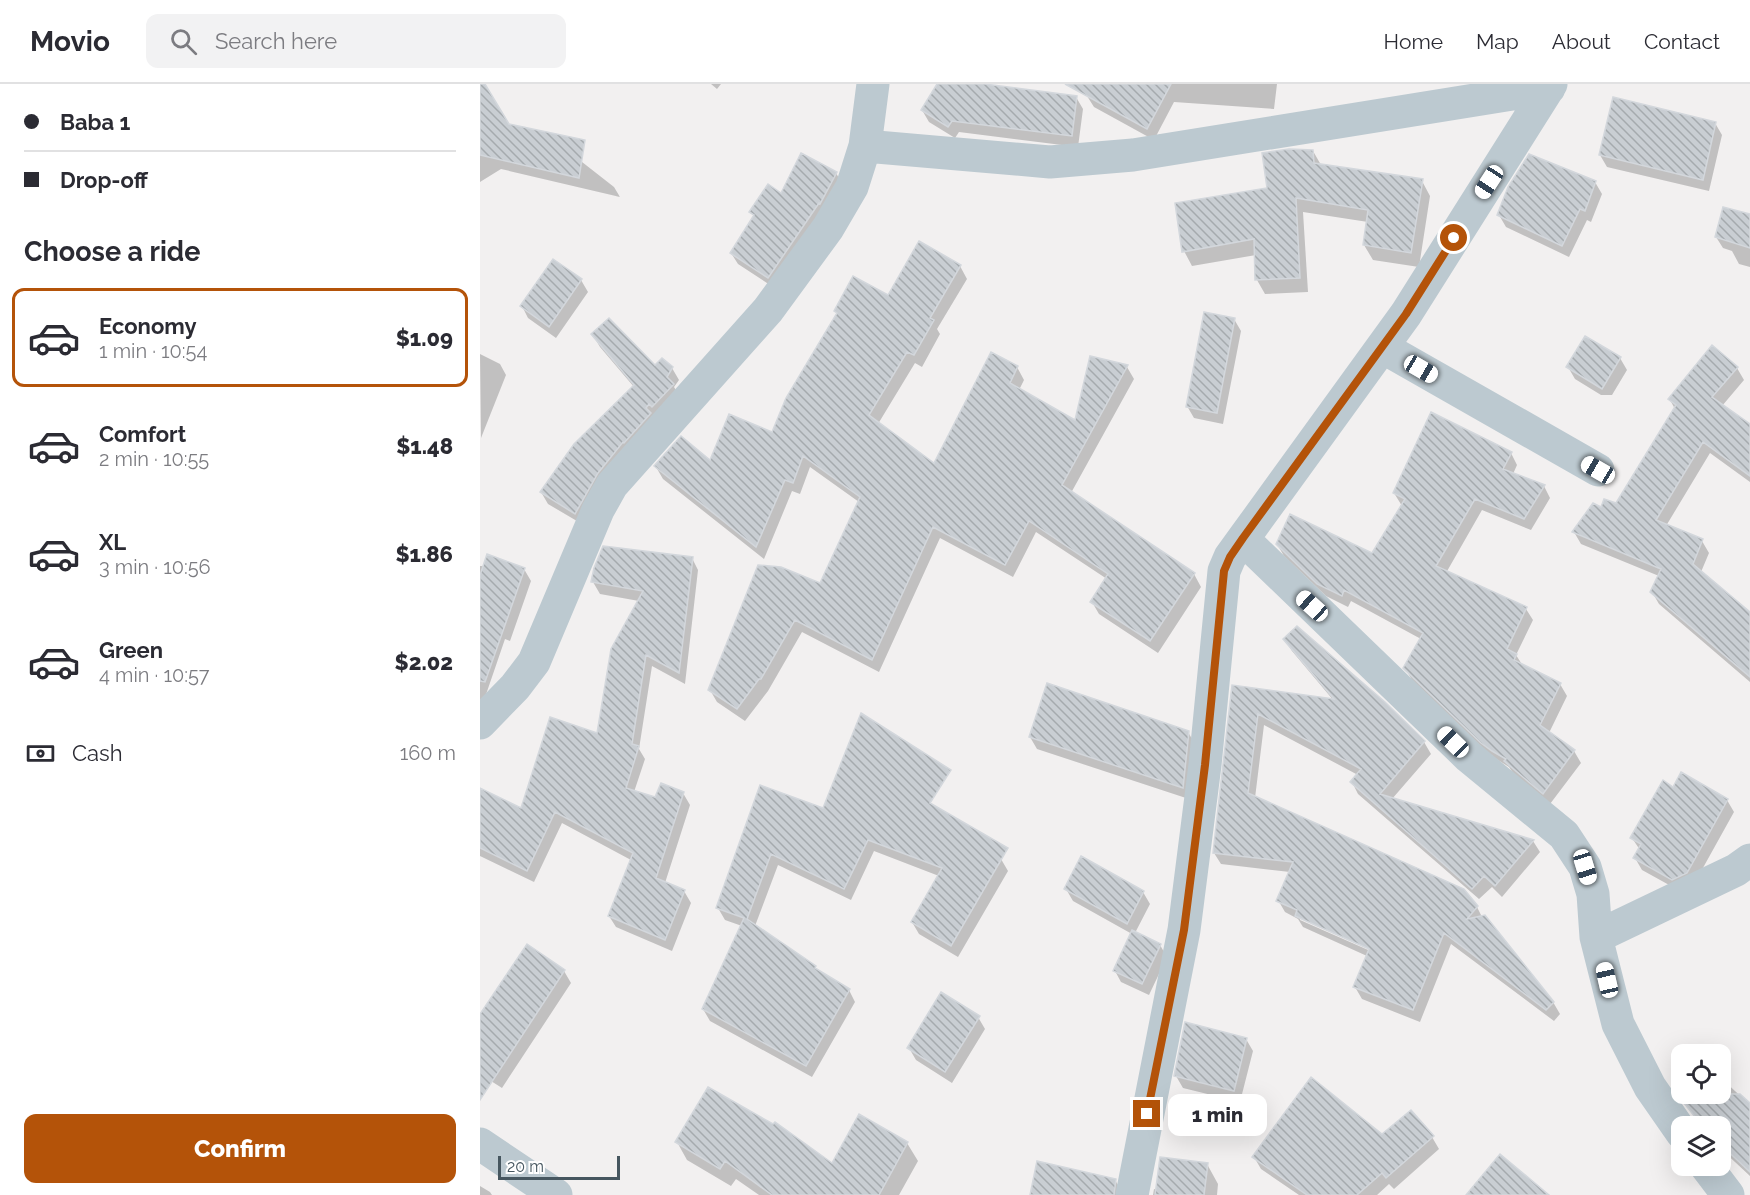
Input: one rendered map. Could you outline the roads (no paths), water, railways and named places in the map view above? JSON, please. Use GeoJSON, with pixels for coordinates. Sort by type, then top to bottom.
{"type":"FeatureCollection","features":[{"type":"Feature","properties":{"kind":"street"},"geometry":{"type":"LineString","coordinates":[[480,723],[515,687],[534,662],[598,510],[612,484],[768,310],[828,228],[852,187],[865,146],[873,84]]}},
{"type":"Feature","properties":{"kind":"street"},"geometry":{"type":"LineString","coordinates":[[865,146],[1050,162],[1121,156],[1550,86]]}},
{"type":"Feature","properties":{"kind":"street"},"geometry":{"type":"LineString","coordinates":[[1132,1195],[1184,930],[1205,765],[1224,571],[1243,538],[1406,314],[1550,86]]}},
{"type":"Feature","properties":{"kind":"street"},"geometry":{"type":"LineString","coordinates":[[1382,347],[1598,470]]}},
{"type":"Feature","properties":{"kind":"street"},"geometry":{"type":"LineString","coordinates":[[1243,538],[1469,757],[1564,835],[1585,867],[1588,876],[1593,894],[1596,937],[1618,1024],[1650,1087],[1671,1117]]}},
{"type":"Feature","properties":{"kind":"street"},"geometry":{"type":"LineString","coordinates":[[1596,937],[1736,870],[1750,860]]}},
{"type":"Feature","properties":{"kind":"street"},"geometry":{"type":"LineString","coordinates":[[480,1144],[556,1195]]}},
{"type":"Feature","properties":{"kind":"street"},"geometry":{"type":"LineString","coordinates":[[1714,1176],[1728,1195]]}}]}
